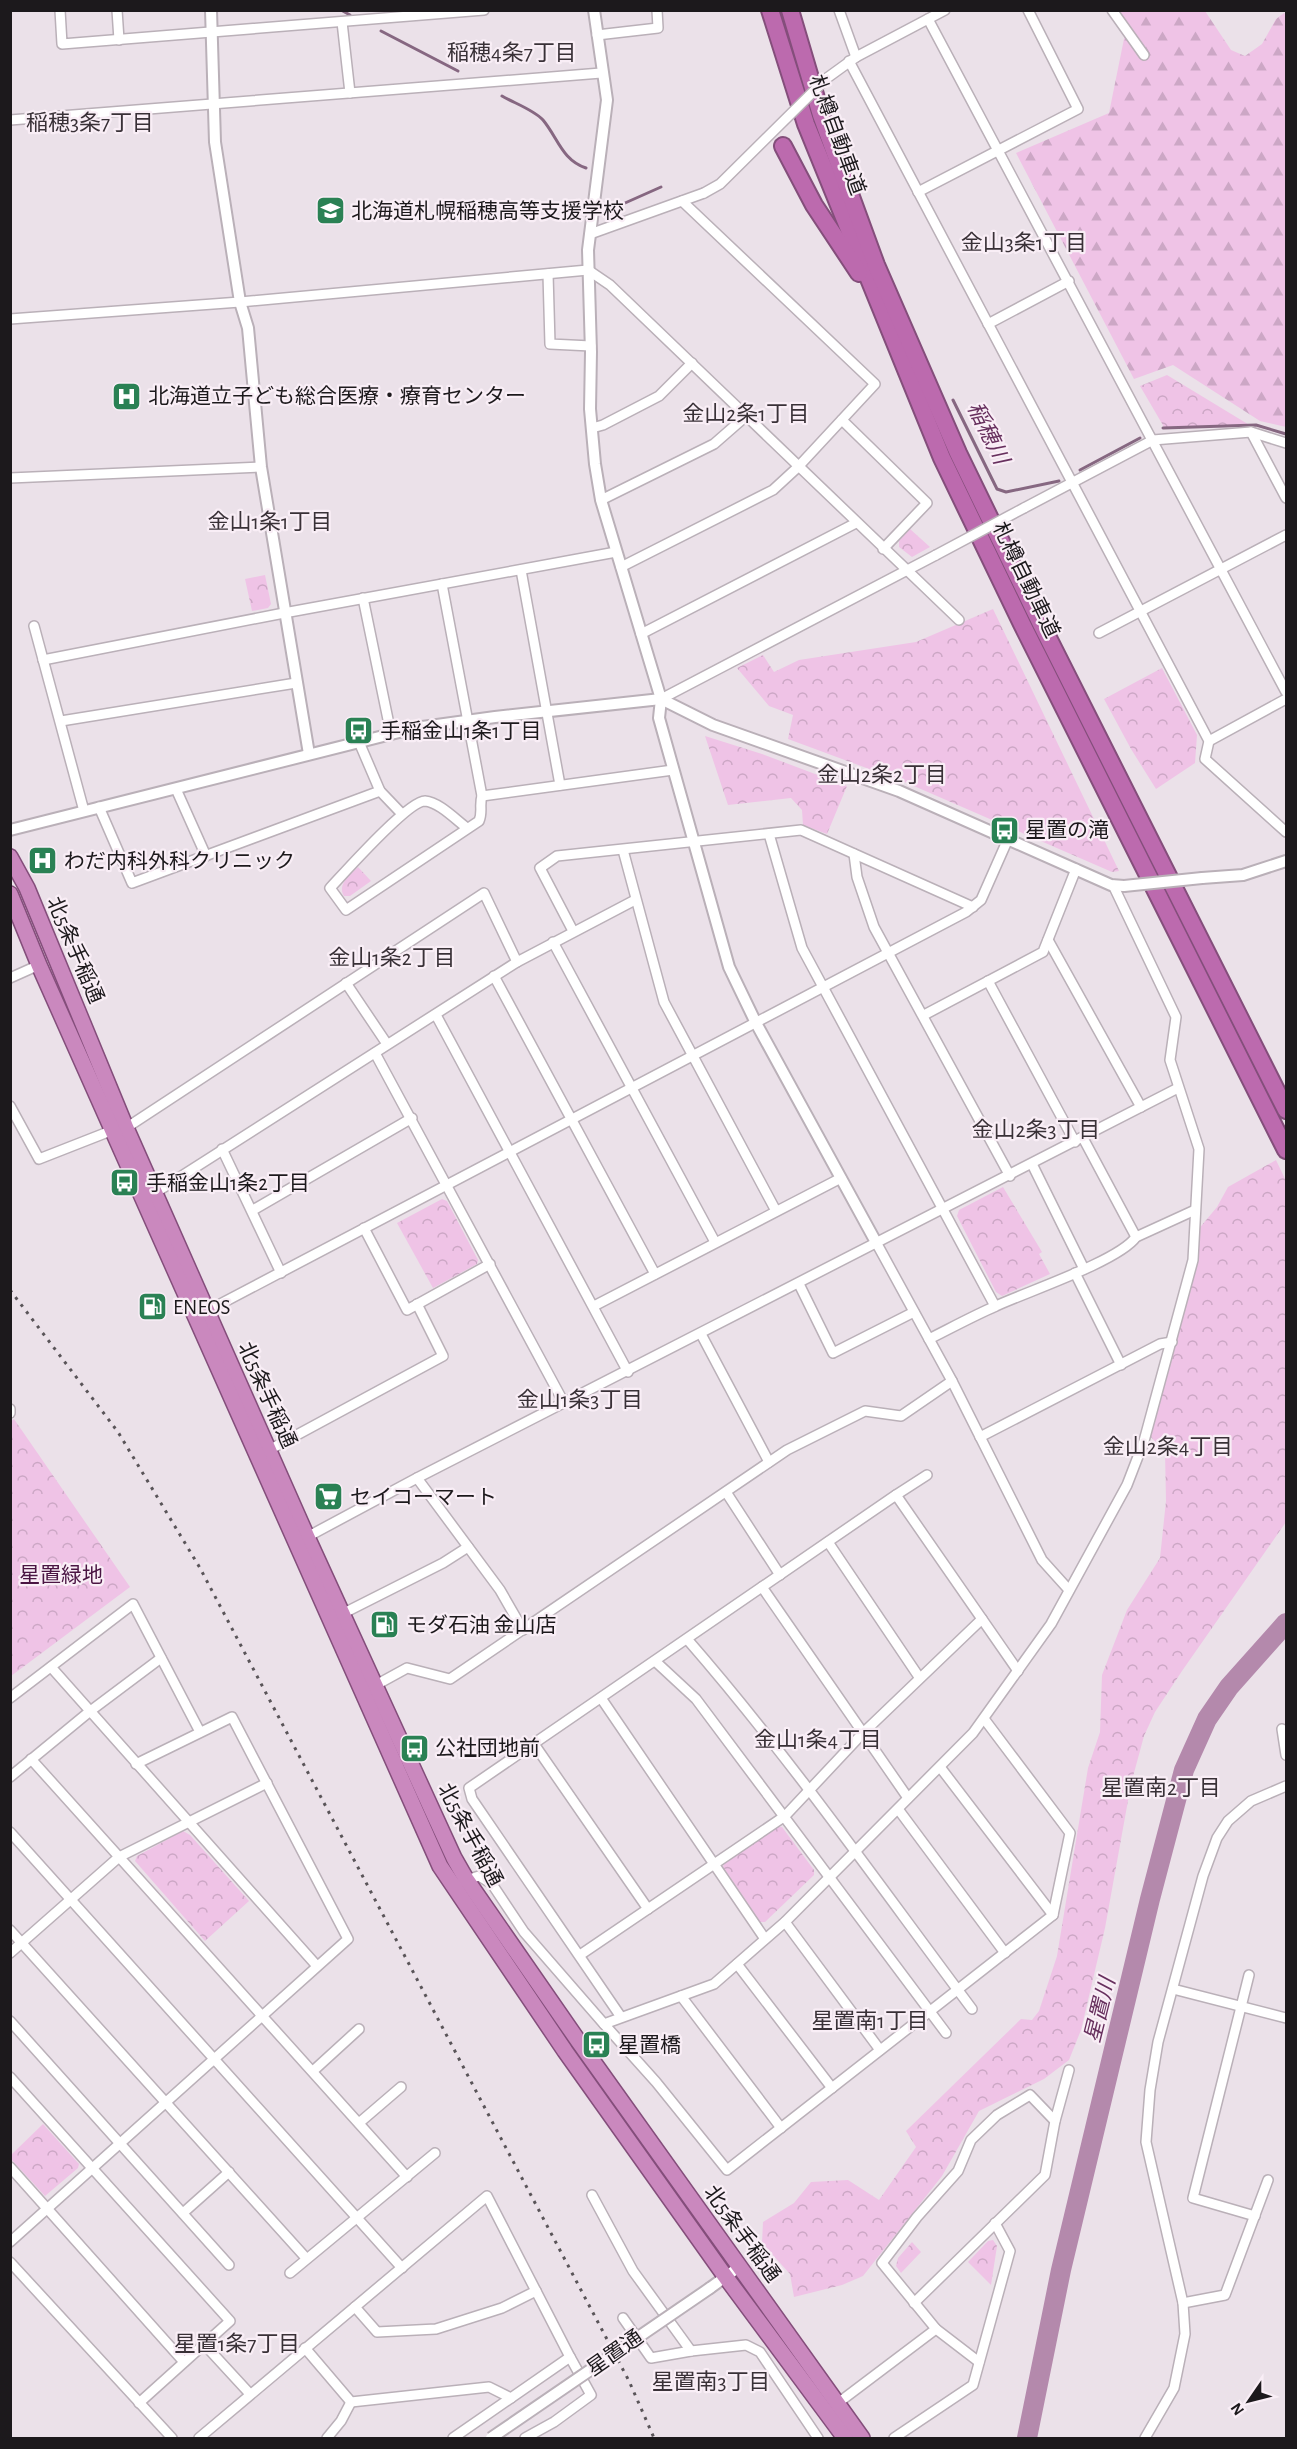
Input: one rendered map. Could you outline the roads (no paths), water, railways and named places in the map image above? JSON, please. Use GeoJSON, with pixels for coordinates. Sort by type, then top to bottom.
{"type":"FeatureCollection","features":[{"type":"Feature","properties":{"kind":"highway","name":"札樽自動車道"},"geometry":{"type":"LineString","coordinates":[[770,10],[806,124],[952,479],[1022,624],[1287,1150]]}},
{"type":"Feature","properties":{"kind":"highway","name":"札樽自動車道"},"geometry":{"type":"LineString","coordinates":[[790,10],[821,115],[876,265],[958,453],[1045,632],[1287,1110]]}},
{"type":"Feature","properties":{"kind":"highway"},"geometry":{"type":"LineString","coordinates":[[783,146],[814,205],[880,307]]}},
{"type":"Feature","properties":{"kind":"highway","name":"北5条手稲通"},"geometry":{"type":"LineString","coordinates":[[10,857],[27,888],[119,1129],[423,1831],[453,1887],[725,2276],[845,2439]]}},
{"type":"Feature","properties":{"kind":"highway","name":"北5条手稲通"},"geometry":{"type":"LineString","coordinates":[[10,894],[39,965],[119,1129],[155,1193],[307,1538],[376,1685],[437,1824],[466,1879],[862,2439]]}},
{"type":"Feature","properties":{"kind":"street"},"geometry":{"type":"LineString","coordinates":[[60,10],[62,44],[342,22],[378,15],[484,10]]}},
{"type":"Feature","properties":{"kind":"street"},"geometry":{"type":"LineString","coordinates":[[117,10],[119,40]]}},
{"type":"Feature","properties":{"kind":"street"},"geometry":{"type":"LineString","coordinates":[[211,10],[215,142],[240,302],[248,328],[261,467],[309,754]]}},
{"type":"Feature","properties":{"kind":"street"},"geometry":{"type":"LineString","coordinates":[[594,10],[607,100],[590,234],[588,270],[592,428],[601,500],[661,699],[659,718],[729,967],[756,1023],[952,1381],[1042,1560],[1069,1590]]}},
{"type":"Feature","properties":{"kind":"street"},"geometry":{"type":"LineString","coordinates":[[597,35],[658,28],[657,10]]}},
{"type":"Feature","properties":{"kind":"street"},"geometry":{"type":"LineString","coordinates":[[839,10],[852,59],[918,192],[1209,741],[1205,759],[1287,832]]}},
{"type":"Feature","properties":{"kind":"street"},"geometry":{"type":"LineString","coordinates":[[590,234],[704,193],[720,184],[827,78],[852,59],[945,10]]}},
{"type":"Feature","properties":{"kind":"street"},"geometry":{"type":"LineString","coordinates":[[918,192],[1078,109],[1028,10]]}},
{"type":"Feature","properties":{"kind":"street"},"geometry":{"type":"LineString","coordinates":[[1112,10],[1144,55]]}},
{"type":"Feature","properties":{"kind":"street"},"geometry":{"type":"LineString","coordinates":[[928,19],[1287,692]]}},
{"type":"Feature","properties":{"kind":"street"},"geometry":{"type":"LineString","coordinates":[[342,22],[350,93]]}},
{"type":"Feature","properties":{"kind":"street"},"geometry":{"type":"LineString","coordinates":[[10,120],[602,73]]}},
{"type":"Feature","properties":{"kind":"street"},"geometry":{"type":"LineString","coordinates":[[621,567],[773,490],[875,384],[682,201]]}},
{"type":"Feature","properties":{"kind":"street"},"geometry":{"type":"LineString","coordinates":[[10,319],[240,302],[588,270],[610,285],[959,620]]}},
{"type":"Feature","properties":{"kind":"street"},"geometry":{"type":"LineString","coordinates":[[548,274],[550,344],[591,346]]}},
{"type":"Feature","properties":{"kind":"street"},"geometry":{"type":"LineString","coordinates":[[988,324],[1069,282]]}},
{"type":"Feature","properties":{"kind":"street"},"geometry":{"type":"LineString","coordinates":[[592,428],[603,425],[659,396],[692,363]]}},
{"type":"Feature","properties":{"kind":"street"},"geometry":{"type":"LineString","coordinates":[[601,500],[714,444],[746,416]]}},
{"type":"Feature","properties":{"kind":"street"},"geometry":{"type":"LineString","coordinates":[[842,420],[927,503],[883,549]]}},
{"type":"Feature","properties":{"kind":"street"},"geometry":{"type":"LineString","coordinates":[[1251,432],[1287,498]]}},
{"type":"Feature","properties":{"kind":"street"},"geometry":{"type":"LineString","coordinates":[[10,830],[391,734],[470,721],[661,699],[1153,440],[1251,432],[1287,443]]}},
{"type":"Feature","properties":{"kind":"street"},"geometry":{"type":"LineString","coordinates":[[10,478],[261,467]]}},
{"type":"Feature","properties":{"kind":"street"},"geometry":{"type":"LineString","coordinates":[[641,634],[856,522]]}},
{"type":"Feature","properties":{"kind":"street"},"geometry":{"type":"LineString","coordinates":[[1099,633],[1287,534]]}},
{"type":"Feature","properties":{"kind":"street"},"geometry":{"type":"LineString","coordinates":[[43,660],[616,552]]}},
{"type":"Feature","properties":{"kind":"street"},"geometry":{"type":"LineString","coordinates":[[521,570],[560,785]]}},
{"type":"Feature","properties":{"kind":"street"},"geometry":{"type":"LineString","coordinates":[[442,584],[470,721],[482,796],[480,802],[482,813],[478,821],[346,910],[330,888],[402,814],[417,802],[434,803],[467,828]]}},
{"type":"Feature","properties":{"kind":"street"},"geometry":{"type":"LineString","coordinates":[[363,598],[391,734]]}},
{"type":"Feature","properties":{"kind":"street"},"geometry":{"type":"LineString","coordinates":[[34,626],[84,811]]}},
{"type":"Feature","properties":{"kind":"street"},"geometry":{"type":"LineString","coordinates":[[61,721],[296,683]]}},
{"type":"Feature","properties":{"kind":"street"},"geometry":{"type":"LineString","coordinates":[[661,699],[713,725],[899,791],[1076,869],[1119,885],[1243,875],[1287,861]]}},
{"type":"Feature","properties":{"kind":"street"},"geometry":{"type":"LineString","coordinates":[[1209,741],[1287,699]]}},
{"type":"Feature","properties":{"kind":"street"},"geometry":{"type":"LineString","coordinates":[[359,742],[380,791],[402,814]]}},
{"type":"Feature","properties":{"kind":"street"},"geometry":{"type":"LineString","coordinates":[[482,796],[673,770]]}},
{"type":"Feature","properties":{"kind":"street"},"geometry":{"type":"LineString","coordinates":[[176,789],[206,856]]}},
{"type":"Feature","properties":{"kind":"street"},"geometry":{"type":"LineString","coordinates":[[99,807],[132,883],[380,791]]}},
{"type":"Feature","properties":{"kind":"street"},"geometry":{"type":"LineString","coordinates":[[573,932],[540,868],[556,856],[801,830],[973,907]]}},
{"type":"Feature","properties":{"kind":"street"},"geometry":{"type":"LineString","coordinates":[[769,834],[802,948],[945,1209],[995,1306]]}},
{"type":"Feature","properties":{"kind":"street"},"geometry":{"type":"LineString","coordinates":[[207,1311],[572,1121],[973,907],[981,900],[1008,839]]}},
{"type":"Feature","properties":{"kind":"street"},"geometry":{"type":"LineString","coordinates":[[623,850],[664,1002],[776,1211]]}},
{"type":"Feature","properties":{"kind":"street"},"geometry":{"type":"LineString","coordinates":[[854,854],[857,877],[874,927],[1010,1176]]}},
{"type":"Feature","properties":{"kind":"street"},"geometry":{"type":"LineString","coordinates":[[924,1015],[1043,952],[1076,869]]}},
{"type":"Feature","properties":{"kind":"street"},"geometry":{"type":"LineString","coordinates":[[604,2024],[714,1984],[785,1922],[940,1767],[985,1720],[1051,1624],[1127,1485],[1144,1441],[1193,1260],[1199,1149],[1170,1060],[1176,1017],[1119,885]]}},
{"type":"Feature","properties":{"kind":"street"},"geometry":{"type":"LineString","coordinates":[[10,1106],[39,1159],[119,1129],[484,892],[517,962]]}},
{"type":"Feature","properties":{"kind":"street"},"geometry":{"type":"LineString","coordinates":[[155,1193],[494,976],[553,942],[635,900]]}},
{"type":"Feature","properties":{"kind":"street"},"geometry":{"type":"LineString","coordinates":[[1048,940],[1141,1107]]}},
{"type":"Feature","properties":{"kind":"street"},"geometry":{"type":"LineString","coordinates":[[553,942],[715,1242]]}},
{"type":"Feature","properties":{"kind":"street"},"geometry":{"type":"LineString","coordinates":[[10,978],[39,965]]}},
{"type":"Feature","properties":{"kind":"street"},"geometry":{"type":"LineString","coordinates":[[494,976],[655,1274]]}},
{"type":"Feature","properties":{"kind":"street"},"geometry":{"type":"LineString","coordinates":[[988,981],[1136,1237]]}},
{"type":"Feature","properties":{"kind":"street"},"geometry":{"type":"LineString","coordinates":[[346,983],[387,1044]]}},
{"type":"Feature","properties":{"kind":"street"},"geometry":{"type":"LineString","coordinates":[[436,1015],[628,1372]]}},
{"type":"Feature","properties":{"kind":"street"},"geometry":{"type":"LineString","coordinates":[[375,1053],[564,1403]]}},
{"type":"Feature","properties":{"kind":"street"},"geometry":{"type":"LineString","coordinates":[[307,1538],[417,1478],[628,1372],[1178,1088]]}},
{"type":"Feature","properties":{"kind":"street"},"geometry":{"type":"LineString","coordinates":[[253,1210],[412,1118]]}},
{"type":"Feature","properties":{"kind":"street"},"geometry":{"type":"LineString","coordinates":[[222,1149],[253,1210],[280,1273]]}},
{"type":"Feature","properties":{"kind":"street"},"geometry":{"type":"LineString","coordinates":[[1032,1164],[1121,1365]]}},
{"type":"Feature","properties":{"kind":"street"},"geometry":{"type":"LineString","coordinates":[[594,1306],[841,1178]]}},
{"type":"Feature","properties":{"kind":"street"},"geometry":{"type":"LineString","coordinates":[[929,1339],[995,1306],[1079,1271],[1131,1245],[1136,1237],[1195,1210]]}},
{"type":"Feature","properties":{"kind":"street"},"geometry":{"type":"LineString","coordinates":[[364,1228],[407,1310],[490,1264]]}},
{"type":"Feature","properties":{"kind":"street"},"geometry":{"type":"LineString","coordinates":[[799,1284],[833,1353],[914,1312]]}},
{"type":"Feature","properties":{"kind":"street"},"geometry":{"type":"LineString","coordinates":[[269,1450],[443,1356],[417,1304]]}},
{"type":"Feature","properties":{"kind":"street"},"geometry":{"type":"LineString","coordinates":[[701,1334],[769,1462]]}},
{"type":"Feature","properties":{"kind":"street"},"geometry":{"type":"LineString","coordinates":[[980,1437],[1160,1344],[1172,1342]]}},
{"type":"Feature","properties":{"kind":"street"},"geometry":{"type":"LineString","coordinates":[[376,1685],[408,1668],[450,1679],[787,1450],[865,1411],[901,1416],[952,1381]]}},
{"type":"Feature","properties":{"kind":"street"},"geometry":{"type":"LineString","coordinates":[[621,2017],[472,1799],[469,1788],[927,1474]]}},
{"type":"Feature","properties":{"kind":"street"},"geometry":{"type":"LineString","coordinates":[[417,1478],[500,1590],[523,1630]]}},
{"type":"Feature","properties":{"kind":"street"},"geometry":{"type":"LineString","coordinates":[[726,1492],[780,1575]]}},
{"type":"Feature","properties":{"kind":"street"},"geometry":{"type":"LineString","coordinates":[[896,1496],[1018,1671]]}},
{"type":"Feature","properties":{"kind":"street"},"geometry":{"type":"LineString","coordinates":[[828,1542],[919,1677]]}},
{"type":"Feature","properties":{"kind":"street"},"geometry":{"type":"LineString","coordinates":[[342,1614],[443,1563],[468,1547]]}},
{"type":"Feature","properties":{"kind":"street"},"geometry":{"type":"LineString","coordinates":[[762,1587],[908,1798]]}},
{"type":"Feature","properties":{"kind":"street"},"geometry":{"type":"LineString","coordinates":[[11,1697],[133,1604],[200,1732]]}},
{"type":"Feature","properties":{"kind":"street"},"geometry":{"type":"LineString","coordinates":[[580,1955],[785,1816],[919,1677],[982,1619]]}},
{"type":"Feature","properties":{"kind":"street"},"geometry":{"type":"LineString","coordinates":[[687,1639],[809,1792],[972,2009]]}},
{"type":"Feature","properties":{"kind":"street"},"geometry":{"type":"LineString","coordinates":[[10,1777],[89,1712],[161,1658]]}},
{"type":"Feature","properties":{"kind":"street"},"geometry":{"type":"LineString","coordinates":[[655,1661],[696,1699],[946,2033]]}},
{"type":"Feature","properties":{"kind":"street"},"geometry":{"type":"LineString","coordinates":[[51,1667],[317,1966]]}},
{"type":"Feature","properties":{"kind":"street"},"geometry":{"type":"LineString","coordinates":[[601,1698],[765,1939]]}},
{"type":"Feature","properties":{"kind":"street"},"geometry":{"type":"LineString","coordinates":[[10,2242],[348,1939],[232,1717],[136,1764]]}},
{"type":"Feature","properties":{"kind":"street"},"geometry":{"type":"LineString","coordinates":[[453,1887],[466,1879],[479,1876],[492,1884],[524,1932],[656,2082],[727,2170],[1053,1915],[1070,1833],[985,1720]]}},
{"type":"Feature","properties":{"kind":"street"},"geometry":{"type":"LineString","coordinates":[[1282,1729],[1287,1755]]}},
{"type":"Feature","properties":{"kind":"street"},"geometry":{"type":"LineString","coordinates":[[534,1744],[648,1909]]}},
{"type":"Feature","properties":{"kind":"street"},"geometry":{"type":"LineString","coordinates":[[31,1759],[407,2177]]}},
{"type":"Feature","properties":{"kind":"street"},"geometry":{"type":"LineString","coordinates":[[940,1767],[1053,1915]]}},
{"type":"Feature","properties":{"kind":"street"},"geometry":{"type":"LineString","coordinates":[[10,1953],[119,1857],[267,1783]]}},
{"type":"Feature","properties":{"kind":"street"},"geometry":{"type":"LineString","coordinates":[[1145,2439],[1174,2388],[1185,2334],[1183,2303],[1146,2142],[1150,2090],[1158,2042],[1203,1876],[1217,1838],[1228,1821],[1251,1801],[1287,1786]]}},
{"type":"Feature","properties":{"kind":"street"},"geometry":{"type":"LineString","coordinates":[[898,1809],[1005,1953]]}},
{"type":"Feature","properties":{"kind":"street"},"geometry":{"type":"LineString","coordinates":[[10,1832],[402,2268]]}},
{"type":"Feature","properties":{"kind":"street"},"geometry":{"type":"LineString","coordinates":[[785,1922],[880,2050]]}},
{"type":"Feature","properties":{"kind":"street"},"geometry":{"type":"LineString","coordinates":[[10,1930],[306,2258]]}},
{"type":"Feature","properties":{"kind":"street"},"geometry":{"type":"LineString","coordinates":[[737,1964],[832,2088]]}},
{"type":"Feature","properties":{"kind":"street"},"geometry":{"type":"LineString","coordinates":[[1250,1975],[1193,2198],[1255,2216]]}},
{"type":"Feature","properties":{"kind":"street"},"geometry":{"type":"LineString","coordinates":[[1173,1989],[1287,2018]]}},
{"type":"Feature","properties":{"kind":"street"},"geometry":{"type":"LineString","coordinates":[[681,1996],[781,2128]]}},
{"type":"Feature","properties":{"kind":"street"},"geometry":{"type":"LineString","coordinates":[[10,2021],[229,2265]]}},
{"type":"Feature","properties":{"kind":"street"},"geometry":{"type":"LineString","coordinates":[[313,2071],[359,2030]]}},
{"type":"Feature","properties":{"kind":"street"},"geometry":{"type":"LineString","coordinates":[[915,2303],[1045,2175],[1055,2121],[1069,2070]]}},
{"type":"Feature","properties":{"kind":"street"},"geometry":{"type":"LineString","coordinates":[[10,2077],[230,2321],[139,2403]]}},
{"type":"Feature","properties":{"kind":"street"},"geometry":{"type":"LineString","coordinates":[[359,2123],[401,2087]]}},
{"type":"Feature","properties":{"kind":"street"},"geometry":{"type":"LineString","coordinates":[[979,2362],[936,2329],[882,2263],[917,2217],[958,2171],[971,2140],[998,2115],[1030,2095],[1055,2121]]}},
{"type":"Feature","properties":{"kind":"street"},"geometry":{"type":"LineString","coordinates":[[290,2273],[435,2153]]}},
{"type":"Feature","properties":{"kind":"street"},"geometry":{"type":"LineString","coordinates":[[10,2167],[184,2362]]}},
{"type":"Feature","properties":{"kind":"street"},"geometry":{"type":"LineString","coordinates":[[183,2213],[229,2172]]}},
{"type":"Feature","properties":{"kind":"street"},"geometry":{"type":"LineString","coordinates":[[1183,2303],[1225,2295],[1268,2180]]}},
{"type":"Feature","properties":{"kind":"street"},"geometry":{"type":"LineString","coordinates":[[592,2195],[633,2271],[691,2350]]}},
{"type":"Feature","properties":{"kind":"street"},"geometry":{"type":"LineString","coordinates":[[199,2439],[487,2196],[591,2395],[554,2422],[525,2439]]}},
{"type":"Feature","properties":{"kind":"street"},"geometry":{"type":"LineString","coordinates":[[894,2439],[973,2385],[1010,2251],[995,2223]]}},
{"type":"Feature","properties":{"kind":"street"},"geometry":{"type":"LineString","coordinates":[[10,2262],[172,2439]]}},
{"type":"Feature","properties":{"kind":"street","name":"星置通"},"geometry":{"type":"LineString","coordinates":[[491,2439],[739,2267]]}},
{"type":"Feature","properties":{"kind":"street"},"geometry":{"type":"LineString","coordinates":[[355,2307],[376,2332],[436,2329],[502,2308],[536,2291]]}},
{"type":"Feature","properties":{"kind":"street"},"geometry":{"type":"LineString","coordinates":[[623,2318],[651,2358],[691,2350],[746,2345],[760,2352],[818,2439]]}},
{"type":"Feature","properties":{"kind":"street"},"geometry":{"type":"LineString","coordinates":[[838,2403],[936,2329]]}},
{"type":"Feature","properties":{"kind":"street"},"geometry":{"type":"LineString","coordinates":[[204,2344],[250,2394]]}},
{"type":"Feature","properties":{"kind":"street"},"geometry":{"type":"LineString","coordinates":[[305,2348],[351,2402]]}},
{"type":"Feature","properties":{"kind":"street"},"geometry":{"type":"LineString","coordinates":[[453,2439],[570,2357]]}},
{"type":"Feature","properties":{"kind":"street"},"geometry":{"type":"LineString","coordinates":[[351,2402],[489,2387],[511,2398]]}},
{"type":"Feature","properties":{"kind":"street"},"geometry":{"type":"LineString","coordinates":[[327,2439],[341,2421],[351,2402]]}},
{"type":"Feature","properties":{"kind":"waterway","name":"稲穂川"},"geometry":{"type":"LineString","coordinates":[[341,10],[350,15]]}},
{"type":"Feature","properties":{"kind":"waterway","name":"稲穂川"},"geometry":{"type":"LineString","coordinates":[[381,31],[458,71]]}},
{"type":"Feature","properties":{"kind":"waterway","name":"稲穂川"},"geometry":{"type":"LineString","coordinates":[[502,96],[539,116],[571,160],[586,168]]}},
{"type":"Feature","properties":{"kind":"waterway","name":"稲穂川"},"geometry":{"type":"LineString","coordinates":[[616,207],[661,187]]}},
{"type":"Feature","properties":{"kind":"waterway","name":"稲穂川"},"geometry":{"type":"LineString","coordinates":[[953,400],[997,489],[1006,492],[1059,481]]}},
{"type":"Feature","properties":{"kind":"waterway","name":"稲穂川"},"geometry":{"type":"LineString","coordinates":[[1163,428],[1256,425],[1286,434]]}},
{"type":"Feature","properties":{"kind":"waterway","name":"稲穂川"},"geometry":{"type":"LineString","coordinates":[[1080,470],[1140,438]]}},
{"type":"Feature","properties":{"kind":"waterway","name":"星置川"},"geometry":{"type":"LineString","coordinates":[[1027,2438],[1061,2270],[1150,1899],[1184,1770],[1207,1719],[1229,1687],[1286,1623]]}},
{"type":"Feature","properties":{"kind":"railway"},"geometry":{"type":"LineString","coordinates":[[10,1290],[118,1432],[200,1568],[629,2381],[654,2438]]}},
{"type":"Feature","properties":{"kind":"place","name":"北海道札幌稲穂高等支援学校"},"geometry":{"type":"Point","coordinates":[330,211]}},
{"type":"Feature","properties":{"kind":"place","name":"北海道立子ども総合医療・療育センター"},"geometry":{"type":"Point","coordinates":[127,396]}},
{"type":"Feature","properties":{"kind":"place","name":"手稲金山1条1丁目"},"geometry":{"type":"Point","coordinates":[359,731]}},
{"type":"Feature","properties":{"kind":"place","name":"星置の滝"},"geometry":{"type":"Point","coordinates":[1004,830]}},
{"type":"Feature","properties":{"kind":"place","name":"わだ内科外科クリニック"},"geometry":{"type":"Point","coordinates":[43,861]}},
{"type":"Feature","properties":{"kind":"place","name":"手稲金山1条2丁目"},"geometry":{"type":"Point","coordinates":[125,1183]}},
{"type":"Feature","properties":{"kind":"place","name":"ENEOS"},"geometry":{"type":"Point","coordinates":[152,1307]}},
{"type":"Feature","properties":{"kind":"place","name":"セイコーマート"},"geometry":{"type":"Point","coordinates":[329,1497]}},
{"type":"Feature","properties":{"kind":"place","name":"モダ石油 金山店"},"geometry":{"type":"Point","coordinates":[385,1625]}},
{"type":"Feature","properties":{"kind":"place","name":"公社団地前"},"geometry":{"type":"Point","coordinates":[414,1748]}},
{"type":"Feature","properties":{"kind":"place","name":"星置橋"},"geometry":{"type":"Point","coordinates":[597,2045]}},
{"type":"Feature","properties":{"kind":"district","name":"稲穂4条7丁目"},"geometry":{"type":"Point","coordinates":[512,53]}},
{"type":"Feature","properties":{"kind":"district","name":"稲穂3条7丁目"},"geometry":{"type":"Point","coordinates":[90,123]}},
{"type":"Feature","properties":{"kind":"district","name":"金山3条1丁目"},"geometry":{"type":"Point","coordinates":[1024,243]}},
{"type":"Feature","properties":{"kind":"district","name":"金山2条1丁目"},"geometry":{"type":"Point","coordinates":[746,414]}},
{"type":"Feature","properties":{"kind":"district","name":"金山1条1丁目"},"geometry":{"type":"Point","coordinates":[270,522]}},
{"type":"Feature","properties":{"kind":"district","name":"金山2条2丁目"},"geometry":{"type":"Point","coordinates":[882,775]}},
{"type":"Feature","properties":{"kind":"district","name":"金山1条2丁目"},"geometry":{"type":"Point","coordinates":[392,958]}},
{"type":"Feature","properties":{"kind":"district","name":"金山2条3丁目"},"geometry":{"type":"Point","coordinates":[1036,1130]}},
{"type":"Feature","properties":{"kind":"district","name":"金山1条3丁目"},"geometry":{"type":"Point","coordinates":[580,1400]}},
{"type":"Feature","properties":{"kind":"district","name":"金山2条4丁目"},"geometry":{"type":"Point","coordinates":[1168,1447]}},
{"type":"Feature","properties":{"kind":"district","name":"金山1条4丁目"},"geometry":{"type":"Point","coordinates":[818,1740]}},
{"type":"Feature","properties":{"kind":"district","name":"星置南2丁目"},"geometry":{"type":"Point","coordinates":[1161,1788]}},
{"type":"Feature","properties":{"kind":"district","name":"星置南1丁目"},"geometry":{"type":"Point","coordinates":[870,2021]}},
{"type":"Feature","properties":{"kind":"district","name":"星置1条7丁目"},"geometry":{"type":"Point","coordinates":[237,2344]}},
{"type":"Feature","properties":{"kind":"district","name":"星置南3丁目"},"geometry":{"type":"Point","coordinates":[711,2382]}},
{"type":"Feature","properties":{"kind":"park label","name":"星置緑地"},"geometry":{"type":"Point","coordinates":[61,1575]}}]}
